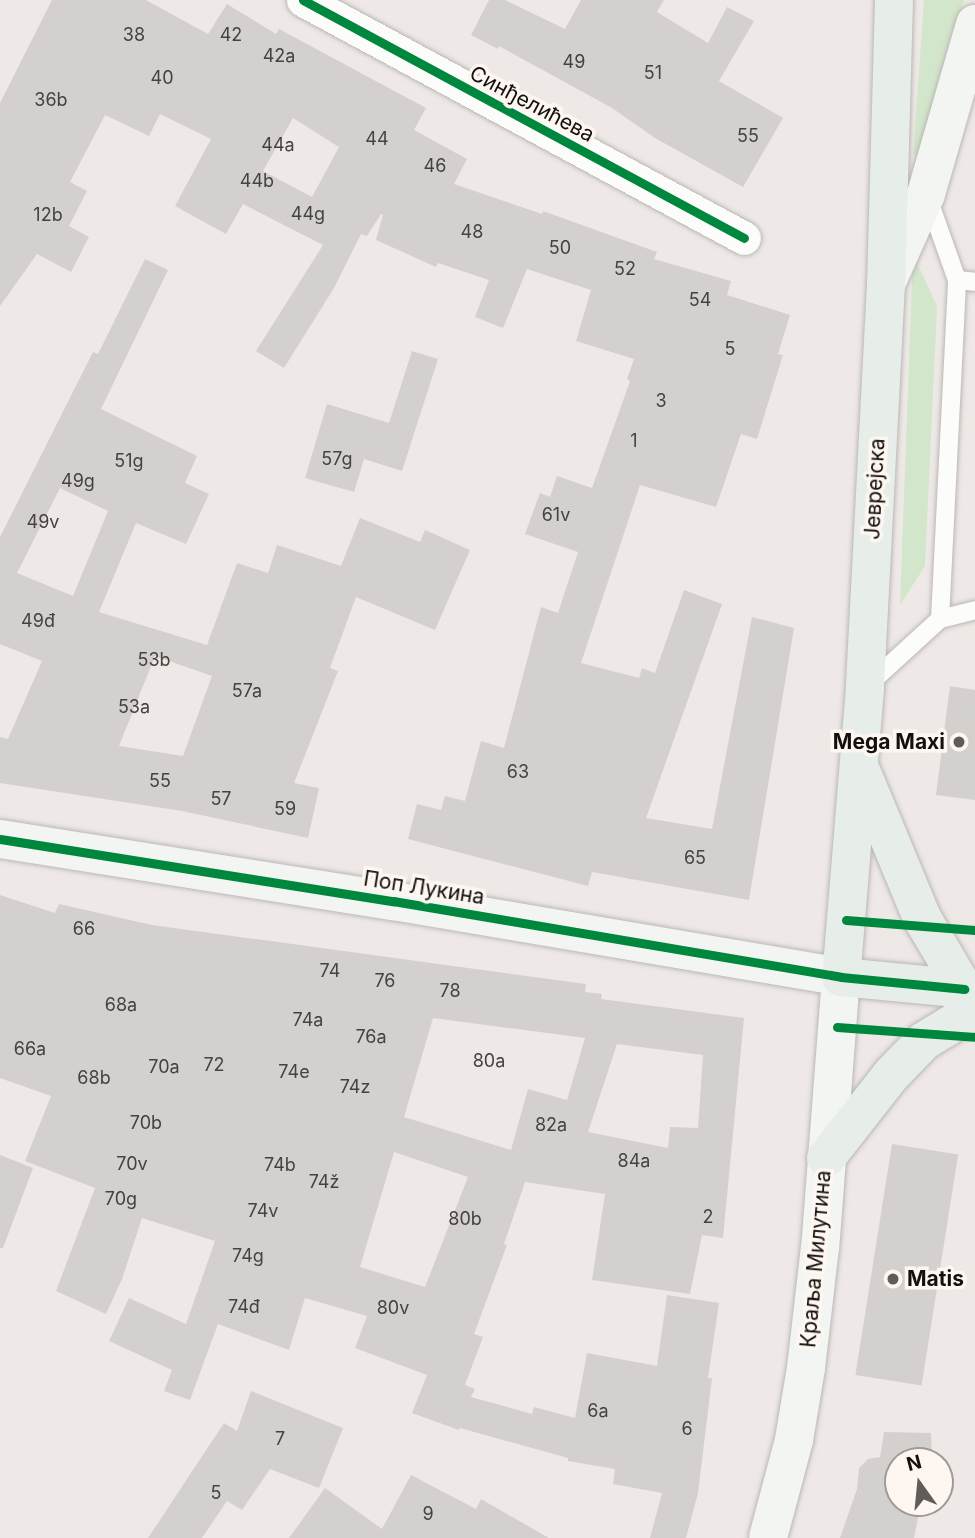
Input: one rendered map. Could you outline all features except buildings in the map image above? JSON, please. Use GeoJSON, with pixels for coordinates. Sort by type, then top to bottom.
{"type":"FeatureCollection","features":[{"type":"Feature","properties":{"kind":"main road","name":"Јеврејска"},"geometry":{"type":"LineString","coordinates":[[841,977],[864,688],[886,284],[894,0]]}},
{"type":"Feature","properties":{"kind":"main road"},"geometry":{"type":"LineString","coordinates":[[886,284],[926,194],[975,24]]}},
{"type":"Feature","properties":{"kind":"main road"},"geometry":{"type":"LineString","coordinates":[[859,763],[922,918],[971,996]]}},
{"type":"Feature","properties":{"kind":"main road","name":"Поп Лукина"},"geometry":{"type":"LineString","coordinates":[[0,839],[393,901],[841,977]]}},
{"type":"Feature","properties":{"kind":"main road"},"geometry":{"type":"LineString","coordinates":[[841,977],[971,996]]}},
{"type":"Feature","properties":{"kind":"main road","name":"Краља Милутина"},"geometry":{"type":"LineString","coordinates":[[768,1538],[793,1440],[806,1368],[841,977]]}},
{"type":"Feature","properties":{"kind":"main road"},"geometry":{"type":"LineString","coordinates":[[826,1158],[891,1075],[971,996]]}},
{"type":"Feature","properties":{"kind":"street","name":"Синђелићева"},"geometry":{"type":"LineString","coordinates":[[303,0],[744,238]]}},
{"type":"Feature","properties":{"kind":"lane"},"geometry":{"type":"LineString","coordinates":[[926,194],[966,281],[940,619]]}},
{"type":"Feature","properties":{"kind":"lane"},"geometry":{"type":"LineString","coordinates":[[864,688],[940,619],[975,610]]}},
{"type":"Feature","properties":{"kind":"green space"},"geometry":{"type":"Polygon","coordinates":[[[924,0],[964,0],[948,52],[925,156],[913,155],[924,0]]]}},
{"type":"Feature","properties":{"kind":"green space"},"geometry":{"type":"Polygon","coordinates":[[[913,254],[937,306],[925,566],[900,605],[913,254]]]}},
{"type":"Feature","properties":{"kind":"cycle path"},"geometry":{"type":"LineString","coordinates":[[303,0],[744,238]]}},
{"type":"Feature","properties":{"kind":"cycle path"},"geometry":{"type":"LineString","coordinates":[[0,839],[393,901],[841,977],[964,989]]}},
{"type":"Feature","properties":{"kind":"cycle path"},"geometry":{"type":"LineString","coordinates":[[846,920],[975,930]]}},
{"type":"Feature","properties":{"kind":"cycle path"},"geometry":{"type":"LineString","coordinates":[[837,1027],[975,1037]]}},
{"type":"Feature","properties":{"kind":"place","name":"Mega Maxi"},"geometry":{"type":"Point","coordinates":[959,742]}},
{"type":"Feature","properties":{"kind":"place","name":"Matis"},"geometry":{"type":"Point","coordinates":[893,1279]}}]}
